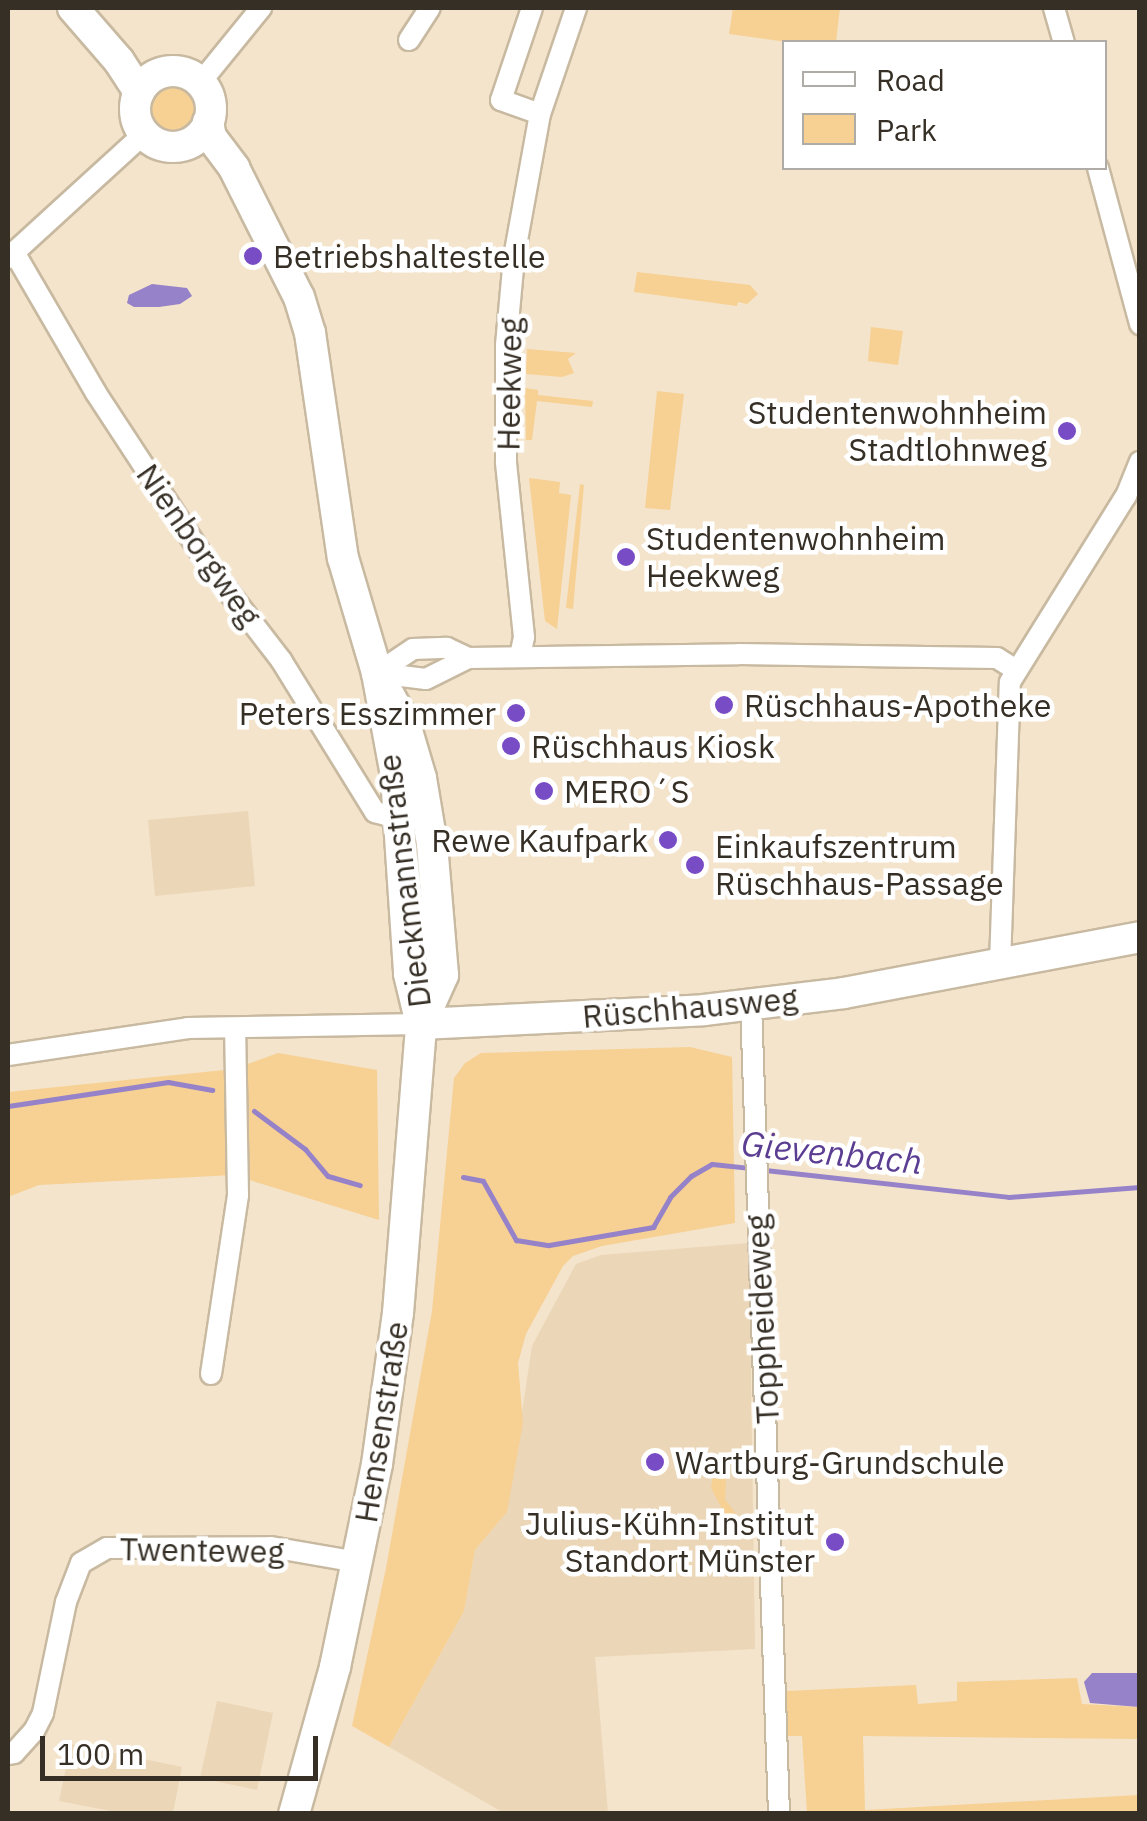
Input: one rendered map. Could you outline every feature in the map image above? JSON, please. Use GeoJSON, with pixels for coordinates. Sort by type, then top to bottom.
{"type":"FeatureCollection","features":[{"type":"Feature","properties":{"kind":"street"},"geometry":{"type":"LineString","coordinates":[[73,8],[119,60],[150,82]]}},
{"type":"Feature","properties":{"kind":"street"},"geometry":{"type":"LineString","coordinates":[[94,8],[134,51],[150,82]]}},
{"type":"Feature","properties":{"kind":"street"},"geometry":{"type":"LineString","coordinates":[[11,255],[144,134],[135,114],[150,82],[182,72],[200,83],[261,8]]}},
{"type":"Feature","properties":{"kind":"street"},"geometry":{"type":"LineString","coordinates":[[409,40],[430,8]]}},
{"type":"Feature","properties":{"kind":"street"},"geometry":{"type":"LineString","coordinates":[[532,8],[501,100],[540,114]]}},
{"type":"Feature","properties":{"kind":"street","name":"Heekweg"},"geometry":{"type":"LineString","coordinates":[[520,656],[524,637],[506,462],[506,345],[516,239],[540,114],[576,8]]}},
{"type":"Feature","properties":{"kind":"street"},"geometry":{"type":"LineString","coordinates":[[1054,8],[1063,40]]}},
{"type":"Feature","properties":{"kind":"street","name":"Dieckmannstraße"},"geometry":{"type":"LineString","coordinates":[[200,83],[210,101],[211,137],[234,168],[252,213],[298,297],[310,333],[344,558],[377,673],[401,819],[409,974],[422,1024]]}},
{"type":"Feature","properties":{"kind":"street"},"geometry":{"type":"LineString","coordinates":[[178,146],[196,138],[208,122]]}},
{"type":"Feature","properties":{"kind":"street","name":"Dieckmannstraße"},"geometry":{"type":"LineString","coordinates":[[144,134],[154,142],[178,146],[210,168],[252,213]]}},
{"type":"Feature","properties":{"kind":"street"},"geometry":{"type":"LineString","coordinates":[[1099,170],[1140,324]]}},
{"type":"Feature","properties":{"kind":"street","name":"Nienborgweg"},"geometry":{"type":"LineString","coordinates":[[11,255],[211,568],[281,660],[375,812],[401,819]]}},
{"type":"Feature","properties":{"kind":"street"},"geometry":{"type":"LineString","coordinates":[[1000,964],[1010,682],[1126,496],[1140,462]]}},
{"type":"Feature","properties":{"kind":"street"},"geometry":{"type":"LineString","coordinates":[[377,673],[413,648],[447,648],[468,658]]}},
{"type":"Feature","properties":{"kind":"street"},"geometry":{"type":"LineString","coordinates":[[377,673],[426,679],[468,658],[520,656],[997,658],[1016,670]]}},
{"type":"Feature","properties":{"kind":"street","name":"Dieckmannstraße"},"geometry":{"type":"LineString","coordinates":[[377,673],[405,724],[432,844],[443,975],[422,1024]]}},
{"type":"Feature","properties":{"kind":"street","name":"Rüschhausweg"},"geometry":{"type":"LineString","coordinates":[[8,1056],[188,1028],[422,1024],[654,1014],[751,1004],[844,993],[1140,937]]}},
{"type":"Feature","properties":{"kind":"street","name":"Toppheideweg"},"geometry":{"type":"LineString","coordinates":[[751,1004],[760,1357],[766,1373],[779,1814]]}},
{"type":"Feature","properties":{"kind":"street","name":"Hensenstraße"},"geometry":{"type":"LineString","coordinates":[[294,1814],[335,1667],[357,1562],[398,1313],[422,1024]]}},
{"type":"Feature","properties":{"kind":"street"},"geometry":{"type":"LineString","coordinates":[[211,1374],[238,1195],[234,1030]]}},
{"type":"Feature","properties":{"kind":"street","name":"Twenteweg"},"geometry":{"type":"LineString","coordinates":[[8,1754],[34,1731],[43,1713],[66,1602],[82,1563],[107,1548],[271,1546],[357,1562]]}},
{"type":"Feature","properties":{"kind":"shaded area"},"geometry":{"type":"Polygon","coordinates":[[[152,284],[187,288],[192,296],[180,304],[159,307],[134,307],[127,303],[129,295],[152,284]]]}},
{"type":"Feature","properties":{"kind":"shaded area"},"geometry":{"type":"Polygon","coordinates":[[[248,811],[255,886],[155,896],[148,820],[248,811]]]}},
{"type":"Feature","properties":{"kind":"shaded area"},"geometry":{"type":"Polygon","coordinates":[[[749,1243],[755,1649],[595,1657],[608,1813],[504,1813],[389,1747],[464,1611],[475,1550],[507,1512],[532,1346],[576,1264],[601,1255],[749,1243]]]}},
{"type":"Feature","properties":{"kind":"shaded area"},"geometry":{"type":"Polygon","coordinates":[[[1092,1673],[1139,1673],[1139,1707],[1090,1703],[1084,1682],[1092,1673]]]}},
{"type":"Feature","properties":{"kind":"shaded area"},"geometry":{"type":"Polygon","coordinates":[[[217,1701],[273,1713],[257,1790],[200,1778],[217,1701]]]}},
{"type":"Feature","properties":{"kind":"shaded area"},"geometry":{"type":"Polygon","coordinates":[[[71,1744],[182,1767],[173,1813],[121,1813],[59,1801],[71,1744]]]}},
{"type":"Feature","properties":{"kind":"green space"},"geometry":{"type":"Polygon","coordinates":[[[733,8],[840,8],[836,40],[782,41],[729,34],[733,8]]]}},
{"type":"Feature","properties":{"kind":"green space"},"geometry":{"type":"Polygon","coordinates":[[[173,84],[190,91],[197,108],[190,125],[173,132],[156,125],[149,108],[156,91],[173,84]]]}},
{"type":"Feature","properties":{"kind":"green space"},"geometry":{"type":"Polygon","coordinates":[[[637,272],[750,285],[758,294],[747,304],[738,302],[737,306],[634,292],[637,272]]]}},
{"type":"Feature","properties":{"kind":"green space"},"geometry":{"type":"Polygon","coordinates":[[[871,327],[903,331],[898,365],[868,361],[871,327]]]}},
{"type":"Feature","properties":{"kind":"green space"},"geometry":{"type":"Polygon","coordinates":[[[527,349],[576,353],[568,359],[574,373],[562,377],[526,374],[527,349]]]}},
{"type":"Feature","properties":{"kind":"green space"},"geometry":{"type":"Polygon","coordinates":[[[525,388],[538,390],[538,395],[593,401],[592,407],[537,401],[532,440],[526,440],[525,388]]]}},
{"type":"Feature","properties":{"kind":"green space"},"geometry":{"type":"Polygon","coordinates":[[[657,391],[684,394],[670,510],[645,508],[657,391]]]}},
{"type":"Feature","properties":{"kind":"green space"},"geometry":{"type":"Polygon","coordinates":[[[529,478],[560,482],[559,493],[571,495],[557,629],[545,621],[529,478]]]}},
{"type":"Feature","properties":{"kind":"green space"},"geometry":{"type":"Polygon","coordinates":[[[580,484],[584,485],[573,609],[566,608],[580,484]]]}},
{"type":"Feature","properties":{"kind":"green space"},"geometry":{"type":"Polygon","coordinates":[[[690,1047],[732,1057],[735,1223],[602,1246],[573,1256],[563,1266],[526,1334],[518,1363],[523,1423],[507,1512],[475,1550],[464,1611],[389,1747],[352,1726],[386,1568],[432,1311],[454,1078],[465,1063],[481,1053],[690,1047]]]}},
{"type":"Feature","properties":{"kind":"green space"},"geometry":{"type":"Polygon","coordinates":[[[278,1053],[377,1070],[379,1220],[233,1175],[39,1185],[8,1197],[8,1092],[234,1069],[278,1053]]]}},
{"type":"Feature","properties":{"kind":"green space"},"geometry":{"type":"Polygon","coordinates":[[[714,1467],[726,1476],[725,1499],[738,1517],[736,1535],[711,1488],[714,1467]]]}},
{"type":"Feature","properties":{"kind":"green space"},"geometry":{"type":"Polygon","coordinates":[[[1077,1678],[1082,1704],[1139,1707],[1139,1739],[863,1736],[865,1810],[1139,1795],[1139,1813],[807,1813],[802,1736],[787,1736],[787,1691],[916,1685],[918,1704],[957,1701],[957,1682],[1077,1678]]]}},
{"type":"Feature","properties":{"kind":"waterway","name":"Gievenbach"},"geometry":{"type":"LineString","coordinates":[[8,1106],[168,1082],[212,1090]]}},
{"type":"Feature","properties":{"kind":"waterway","name":"Gievenbach"},"geometry":{"type":"LineString","coordinates":[[254,1111],[305,1149],[328,1176],[360,1185]]}},
{"type":"Feature","properties":{"kind":"waterway","name":"Gievenbach"},"geometry":{"type":"LineString","coordinates":[[463,1177],[483,1181],[516,1240],[549,1245],[653,1227],[670,1197],[691,1176],[712,1164],[749,1168]]}},
{"type":"Feature","properties":{"kind":"waterway","name":"Gievenbach"},"geometry":{"type":"LineString","coordinates":[[765,1170],[1009,1197],[1140,1187]]}},
{"type":"Feature","properties":{"kind":"place","name":"Betriebshaltestelle"},"geometry":{"type":"Point","coordinates":[253,256]}},
{"type":"Feature","properties":{"kind":"place","name":"Studentenwohnheim Stadtlohnweg"},"geometry":{"type":"Point","coordinates":[1067,431]}},
{"type":"Feature","properties":{"kind":"place","name":"Studentenwohnheim Heekweg"},"geometry":{"type":"Point","coordinates":[626,557]}},
{"type":"Feature","properties":{"kind":"place","name":"Rüschhaus-Apotheke"},"geometry":{"type":"Point","coordinates":[724,705]}},
{"type":"Feature","properties":{"kind":"place","name":"Peters Esszimmer"},"geometry":{"type":"Point","coordinates":[516,713]}},
{"type":"Feature","properties":{"kind":"place","name":"Rüschhaus Kiosk"},"geometry":{"type":"Point","coordinates":[511,746]}},
{"type":"Feature","properties":{"kind":"place","name":"MERO´S"},"geometry":{"type":"Point","coordinates":[544,791]}},
{"type":"Feature","properties":{"kind":"place","name":"Rewe Kaufpark"},"geometry":{"type":"Point","coordinates":[668,840]}},
{"type":"Feature","properties":{"kind":"place","name":"Einkaufszentrum Rüschhaus-Passage"},"geometry":{"type":"Point","coordinates":[695,865]}},
{"type":"Feature","properties":{"kind":"place","name":"Wartburg-Grundschule"},"geometry":{"type":"Point","coordinates":[655,1462]}},
{"type":"Feature","properties":{"kind":"place","name":"Julius-Kühn-Institut Standort Münster"},"geometry":{"type":"Point","coordinates":[835,1542]}}]}
